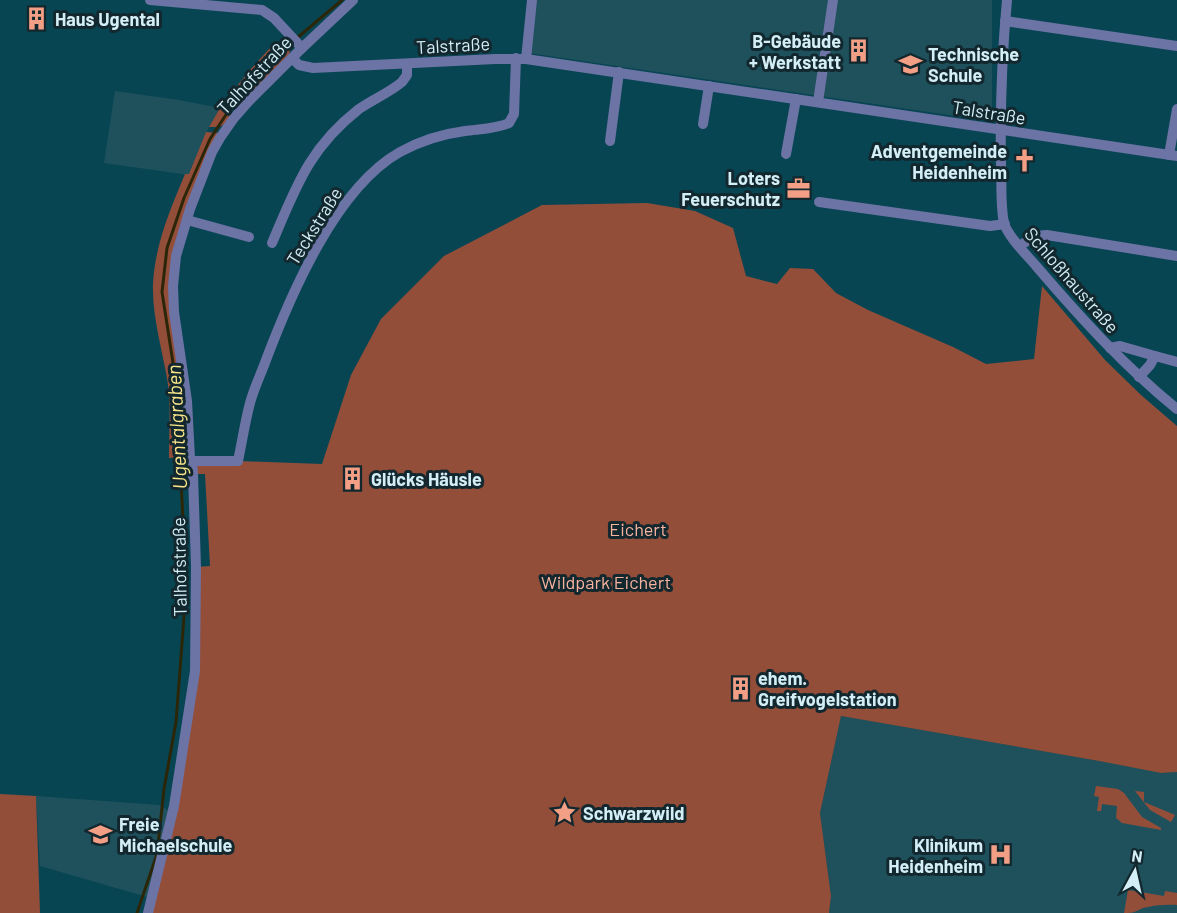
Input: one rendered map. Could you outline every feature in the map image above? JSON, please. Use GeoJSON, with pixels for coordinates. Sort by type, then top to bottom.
{"type":"FeatureCollection","features":[{"type":"Feature","properties":{"kind":"street"},"geometry":{"type":"LineString","coordinates":[[150,0],[262,10],[271,15],[300,46]]}},
{"type":"Feature","properties":{"kind":"street","name":"Talhofstraße"},"geometry":{"type":"LineString","coordinates":[[148,913],[174,806],[195,671],[196,577],[192,461],[187,401],[174,312],[173,277],[176,256],[187,219],[220,138],[234,118],[292,58],[300,46],[352,0]]}},
{"type":"Feature","properties":{"kind":"street","name":"Teckstraße"},"geometry":{"type":"LineString","coordinates":[[192,461],[238,461],[250,402],[274,338],[311,256],[332,223],[372,173],[409,147],[432,138],[509,123],[514,114],[532,0]]}},
{"type":"Feature","properties":{"kind":"street"},"geometry":{"type":"LineString","coordinates":[[818,102],[832,0]]}},
{"type":"Feature","properties":{"kind":"street","name":"Schloßhaustraße"},"geometry":{"type":"LineString","coordinates":[[1007,0],[1001,130],[1002,205],[1005,224],[1019,246],[1110,348],[1139,377],[1177,409]]}},
{"type":"Feature","properties":{"kind":"street"},"geometry":{"type":"LineString","coordinates":[[1005,21],[1177,46]]}},
{"type":"Feature","properties":{"kind":"street","name":"Talstraße"},"geometry":{"type":"LineString","coordinates":[[292,58],[299,65],[313,68],[521,59],[1173,155]]}},
{"type":"Feature","properties":{"kind":"street"},"geometry":{"type":"LineString","coordinates":[[272,243],[300,179],[321,146],[357,111],[402,82],[407,75],[407,64]]}},
{"type":"Feature","properties":{"kind":"street"},"geometry":{"type":"LineString","coordinates":[[610,141],[619,72]]}},
{"type":"Feature","properties":{"kind":"street"},"geometry":{"type":"LineString","coordinates":[[703,124],[709,86]]}},
{"type":"Feature","properties":{"kind":"street"},"geometry":{"type":"LineString","coordinates":[[786,154],[796,99]]}},
{"type":"Feature","properties":{"kind":"street"},"geometry":{"type":"LineString","coordinates":[[1173,155],[1177,109]]}},
{"type":"Feature","properties":{"kind":"street"},"geometry":{"type":"LineString","coordinates":[[819,202],[990,226],[1005,224]]}},
{"type":"Feature","properties":{"kind":"street"},"geometry":{"type":"LineString","coordinates":[[187,219],[249,237]]}},
{"type":"Feature","properties":{"kind":"street"},"geometry":{"type":"LineString","coordinates":[[1019,246],[1036,236],[1047,235],[1177,256]]}},
{"type":"Feature","properties":{"kind":"street"},"geometry":{"type":"LineString","coordinates":[[1110,348],[1125,347],[1177,362]]}},
{"type":"Feature","properties":{"kind":"street"},"geometry":{"type":"LineString","coordinates":[[1139,377],[1155,356]]}},
{"type":"Feature","properties":{"kind":"shaded area"},"geometry":{"type":"Polygon","coordinates":[[[535,0],[992,0],[992,112],[983,120],[529,53],[535,0]]]}},
{"type":"Feature","properties":{"kind":"shaded area"},"geometry":{"type":"Polygon","coordinates":[[[115,91],[220,108],[209,127],[189,175],[104,163],[115,91]]]}},
{"type":"Feature","properties":{"kind":"shaded area","name":"Klinikum Heidenheim"},"geometry":{"type":"Polygon","coordinates":[[[841,716],[1161,773],[1177,772],[1177,913],[829,913],[831,896],[820,813],[841,716]]]}},
{"type":"Feature","properties":{"kind":"shaded area","name":"Freie Michaelschule"},"geometry":{"type":"Polygon","coordinates":[[[36,796],[159,805],[168,810],[147,897],[40,866],[36,796]]]}},
{"type":"Feature","properties":{"kind":"green space"},"geometry":{"type":"Polygon","coordinates":[[[288,39],[291,47],[289,54],[241,105],[224,102],[270,48],[275,51],[288,39]]]}},
{"type":"Feature","properties":{"kind":"green space"},"geometry":{"type":"Polygon","coordinates":[[[220,108],[230,111],[231,116],[222,126],[209,127],[220,108]]]}},
{"type":"Feature","properties":{"kind":"green space"},"geometry":{"type":"Polygon","coordinates":[[[206,132],[219,133],[174,246],[185,457],[169,458],[169,393],[154,309],[154,270],[169,214],[185,174],[189,174],[206,132]]]}},
{"type":"Feature","properties":{"kind":"green space","name":"Eichert"},"geometry":{"type":"Polygon","coordinates":[[[647,203],[695,211],[733,228],[746,276],[777,284],[790,268],[813,269],[836,293],[986,364],[1034,359],[1042,286],[1105,360],[1177,426],[1177,772],[1161,773],[841,716],[820,813],[831,896],[829,913],[148,913],[188,723],[196,567],[210,566],[205,474],[193,474],[192,461],[322,464],[351,375],[381,319],[444,256],[542,205],[647,203]]]}},
{"type":"Feature","properties":{"kind":"green space"},"geometry":{"type":"Polygon","coordinates":[[[1096,786],[1118,789],[1124,793],[1142,817],[1161,830],[1122,823],[1116,818],[1117,806],[1102,804],[1101,811],[1097,811],[1099,797],[1094,796],[1096,786]]]}},
{"type":"Feature","properties":{"kind":"green space"},"geometry":{"type":"Polygon","coordinates":[[[1135,791],[1144,792],[1144,802],[1175,815],[1171,822],[1150,810],[1135,791]]]}},
{"type":"Feature","properties":{"kind":"green space"},"geometry":{"type":"Polygon","coordinates":[[[0,794],[36,796],[40,913],[0,913],[0,794]]]}},
{"type":"Feature","properties":{"kind":"green space"},"geometry":{"type":"Polygon","coordinates":[[[1128,890],[1164,896],[1165,891],[1177,893],[1177,905],[1151,906],[1124,913],[1128,890]]]}},
{"type":"Feature","properties":{"kind":"waterway","name":"Ugentalgraben"},"geometry":{"type":"LineString","coordinates":[[297,38],[342,0]]}},
{"type":"Feature","properties":{"kind":"waterway","name":"Ugentalgraben"},"geometry":{"type":"LineString","coordinates":[[137,913],[157,854],[164,789],[176,722],[184,617],[183,520],[176,382],[162,292],[167,248],[184,198],[210,139],[237,98],[292,42]]}},
{"type":"Feature","properties":{"kind":"place","name":"Haus Ugental"},"geometry":{"type":"Point","coordinates":[37,19]}},
{"type":"Feature","properties":{"kind":"place","name":"B-Gebäude + Werkstatt"},"geometry":{"type":"Point","coordinates":[859,51]}},
{"type":"Feature","properties":{"kind":"place","name":"Technische Schule"},"geometry":{"type":"Point","coordinates":[910,64]}},
{"type":"Feature","properties":{"kind":"place","name":"Adventgemeinde Heidenheim"},"geometry":{"type":"Point","coordinates":[1025,161]}},
{"type":"Feature","properties":{"kind":"place","name":"Loters Feuerschutz"},"geometry":{"type":"Point","coordinates":[798,188]}},
{"type":"Feature","properties":{"kind":"place","name":"Glücks Häusle"},"geometry":{"type":"Point","coordinates":[353,479]}},
{"type":"Feature","properties":{"kind":"place","name":"ehem. Greifvogelstation"},"geometry":{"type":"Point","coordinates":[740,688]}},
{"type":"Feature","properties":{"kind":"place","name":"Schwarzwild"},"geometry":{"type":"Point","coordinates":[565,813]}},
{"type":"Feature","properties":{"kind":"place","name":"Freie Michaelschule"},"geometry":{"type":"Point","coordinates":[101,834]}},
{"type":"Feature","properties":{"kind":"place","name":"Klinikum Heidenheim"},"geometry":{"type":"Point","coordinates":[1001,855]}},
{"type":"Feature","properties":{"kind":"park label","name":"Wildpark Eichert"},"geometry":{"type":"Point","coordinates":[606,582]}}]}
